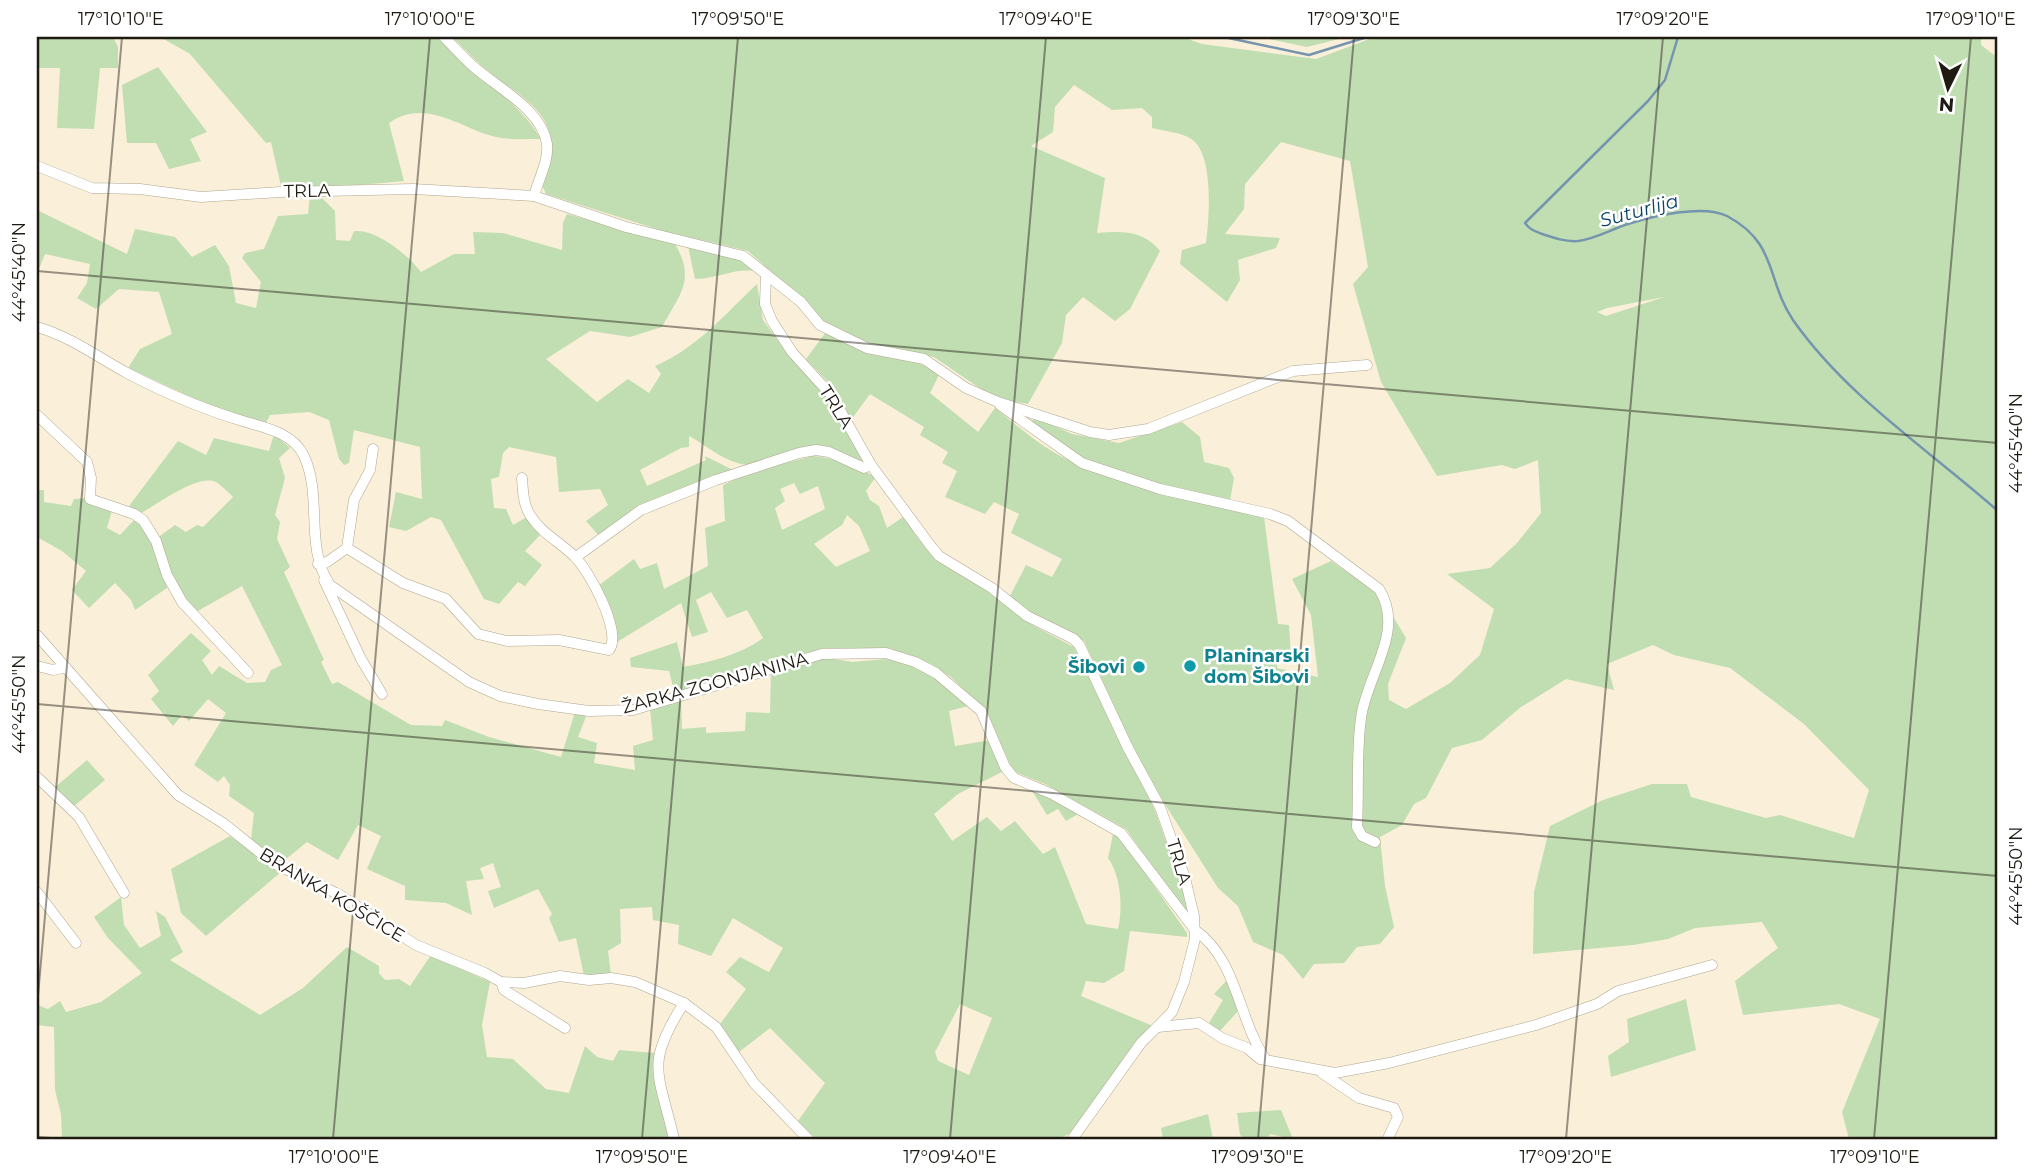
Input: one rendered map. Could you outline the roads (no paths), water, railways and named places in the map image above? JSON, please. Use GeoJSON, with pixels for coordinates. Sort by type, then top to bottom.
{"type":"FeatureCollection","features":[{"type":"Feature","properties":{"kind":"street"},"geometry":{"type":"LineString","coordinates":[[444,37],[475,68],[524,107],[543,132],[547,145],[534,196]]}},
{"type":"Feature","properties":{"kind":"street","name":"TRLA"},"geometry":{"type":"LineString","coordinates":[[37,166],[92,188],[140,189],[201,197],[290,191],[413,189],[534,196],[626,227],[743,256],[766,274],[765,304],[772,321],[793,352],[832,396],[871,465],[940,556],[992,588],[1027,616],[1074,639],[1080,646],[1128,748],[1160,807],[1185,878],[1195,930],[1193,948],[1172,1012],[1121,1069],[1072,1139]]}},
{"type":"Feature","properties":{"kind":"street"},"geometry":{"type":"LineString","coordinates":[[766,274],[801,302],[820,325],[867,348],[924,359],[965,388],[998,402],[1090,432],[1121,435],[1148,429],[1293,371],[1367,365]]}},
{"type":"Feature","properties":{"kind":"street","name":"ŽARKA ZGONJANINA"},"geometry":{"type":"LineString","coordinates":[[37,327],[162,391],[268,429],[297,446],[309,474],[318,564],[324,576],[340,594],[469,682],[500,696],[589,711],[633,710],[822,654],[886,653],[915,662],[936,673],[981,711],[1004,767],[1014,778],[1052,794],[1121,833],[1195,930],[1204,936],[1235,984],[1257,1048],[1266,1060]]}},
{"type":"Feature","properties":{"kind":"street"},"geometry":{"type":"LineString","coordinates":[[998,402],[1082,463],[1160,489],[1270,514],[1288,521],[1379,589],[1388,603],[1390,615],[1374,682],[1363,702],[1360,721],[1357,827],[1362,836],[1375,842]]}},
{"type":"Feature","properties":{"kind":"street"},"geometry":{"type":"LineString","coordinates":[[37,415],[87,462],[91,478],[90,499],[134,514],[148,527],[167,575],[182,602],[248,673]]}},
{"type":"Feature","properties":{"kind":"street"},"geometry":{"type":"LineString","coordinates":[[318,564],[327,562],[347,548],[354,500],[370,470],[373,449]]}},
{"type":"Feature","properties":{"kind":"street"},"geometry":{"type":"LineString","coordinates":[[576,557],[641,510],[716,480],[799,453],[816,450],[864,468],[871,465]]}},
{"type":"Feature","properties":{"kind":"street"},"geometry":{"type":"LineString","coordinates":[[347,548],[403,583],[446,599],[478,634],[507,641],[559,639],[609,650],[613,642],[610,623],[594,585],[576,557],[555,542],[532,518],[524,499],[522,478]]}},
{"type":"Feature","properties":{"kind":"street"},"geometry":{"type":"LineString","coordinates":[[324,576],[329,596],[382,694]]}},
{"type":"Feature","properties":{"kind":"street","name":"BRANKA KOŠČICE"},"geometry":{"type":"LineString","coordinates":[[37,635],[62,668],[107,712],[178,795],[284,869],[340,895],[416,945],[500,982],[504,990],[565,1028]]}},
{"type":"Feature","properties":{"kind":"street"},"geometry":{"type":"LineString","coordinates":[[37,666],[53,670],[62,668]]}},
{"type":"Feature","properties":{"kind":"street"},"geometry":{"type":"LineString","coordinates":[[37,777],[79,817],[124,893]]}},
{"type":"Feature","properties":{"kind":"street"},"geometry":{"type":"LineString","coordinates":[[37,892],[76,943]]}},
{"type":"Feature","properties":{"kind":"street"},"geometry":{"type":"LineString","coordinates":[[1158,1027],[1199,1023],[1266,1060],[1320,1072],[1389,1063],[1536,1025],[1597,1004],[1618,991],[1712,965]]}},
{"type":"Feature","properties":{"kind":"street"},"geometry":{"type":"LineString","coordinates":[[500,982],[524,982],[560,976],[623,979],[684,1003],[716,1027],[754,1083],[808,1139]]}},
{"type":"Feature","properties":{"kind":"street"},"geometry":{"type":"LineString","coordinates":[[674,1139],[661,1088],[657,1058],[665,1033],[684,1003]]}},
{"type":"Feature","properties":{"kind":"street"},"geometry":{"type":"LineString","coordinates":[[1320,1072],[1359,1098],[1394,1108],[1398,1117],[1388,1138]]}},
{"type":"Feature","properties":{"kind":"waterway","name":"Suturlija"},"geometry":{"type":"LineString","coordinates":[[1224,37],[1309,55],[1367,37]]}},
{"type":"Feature","properties":{"kind":"waterway","name":"Suturlija"},"geometry":{"type":"LineString","coordinates":[[1678,37],[1665,80],[1648,101],[1525,223],[1542,234],[1578,241],[1664,215],[1705,211],[1727,216],[1755,238],[1763,250],[1785,305],[1814,348],[1890,422],[1998,511]]}},
{"type":"Feature","properties":{"kind":"place","name":"Planinarski dom Šibovi"},"geometry":{"type":"Point","coordinates":[1190,666]}},
{"type":"Feature","properties":{"kind":"place","name":"Šibovi"},"geometry":{"type":"Point","coordinates":[1139,667]}}]}
